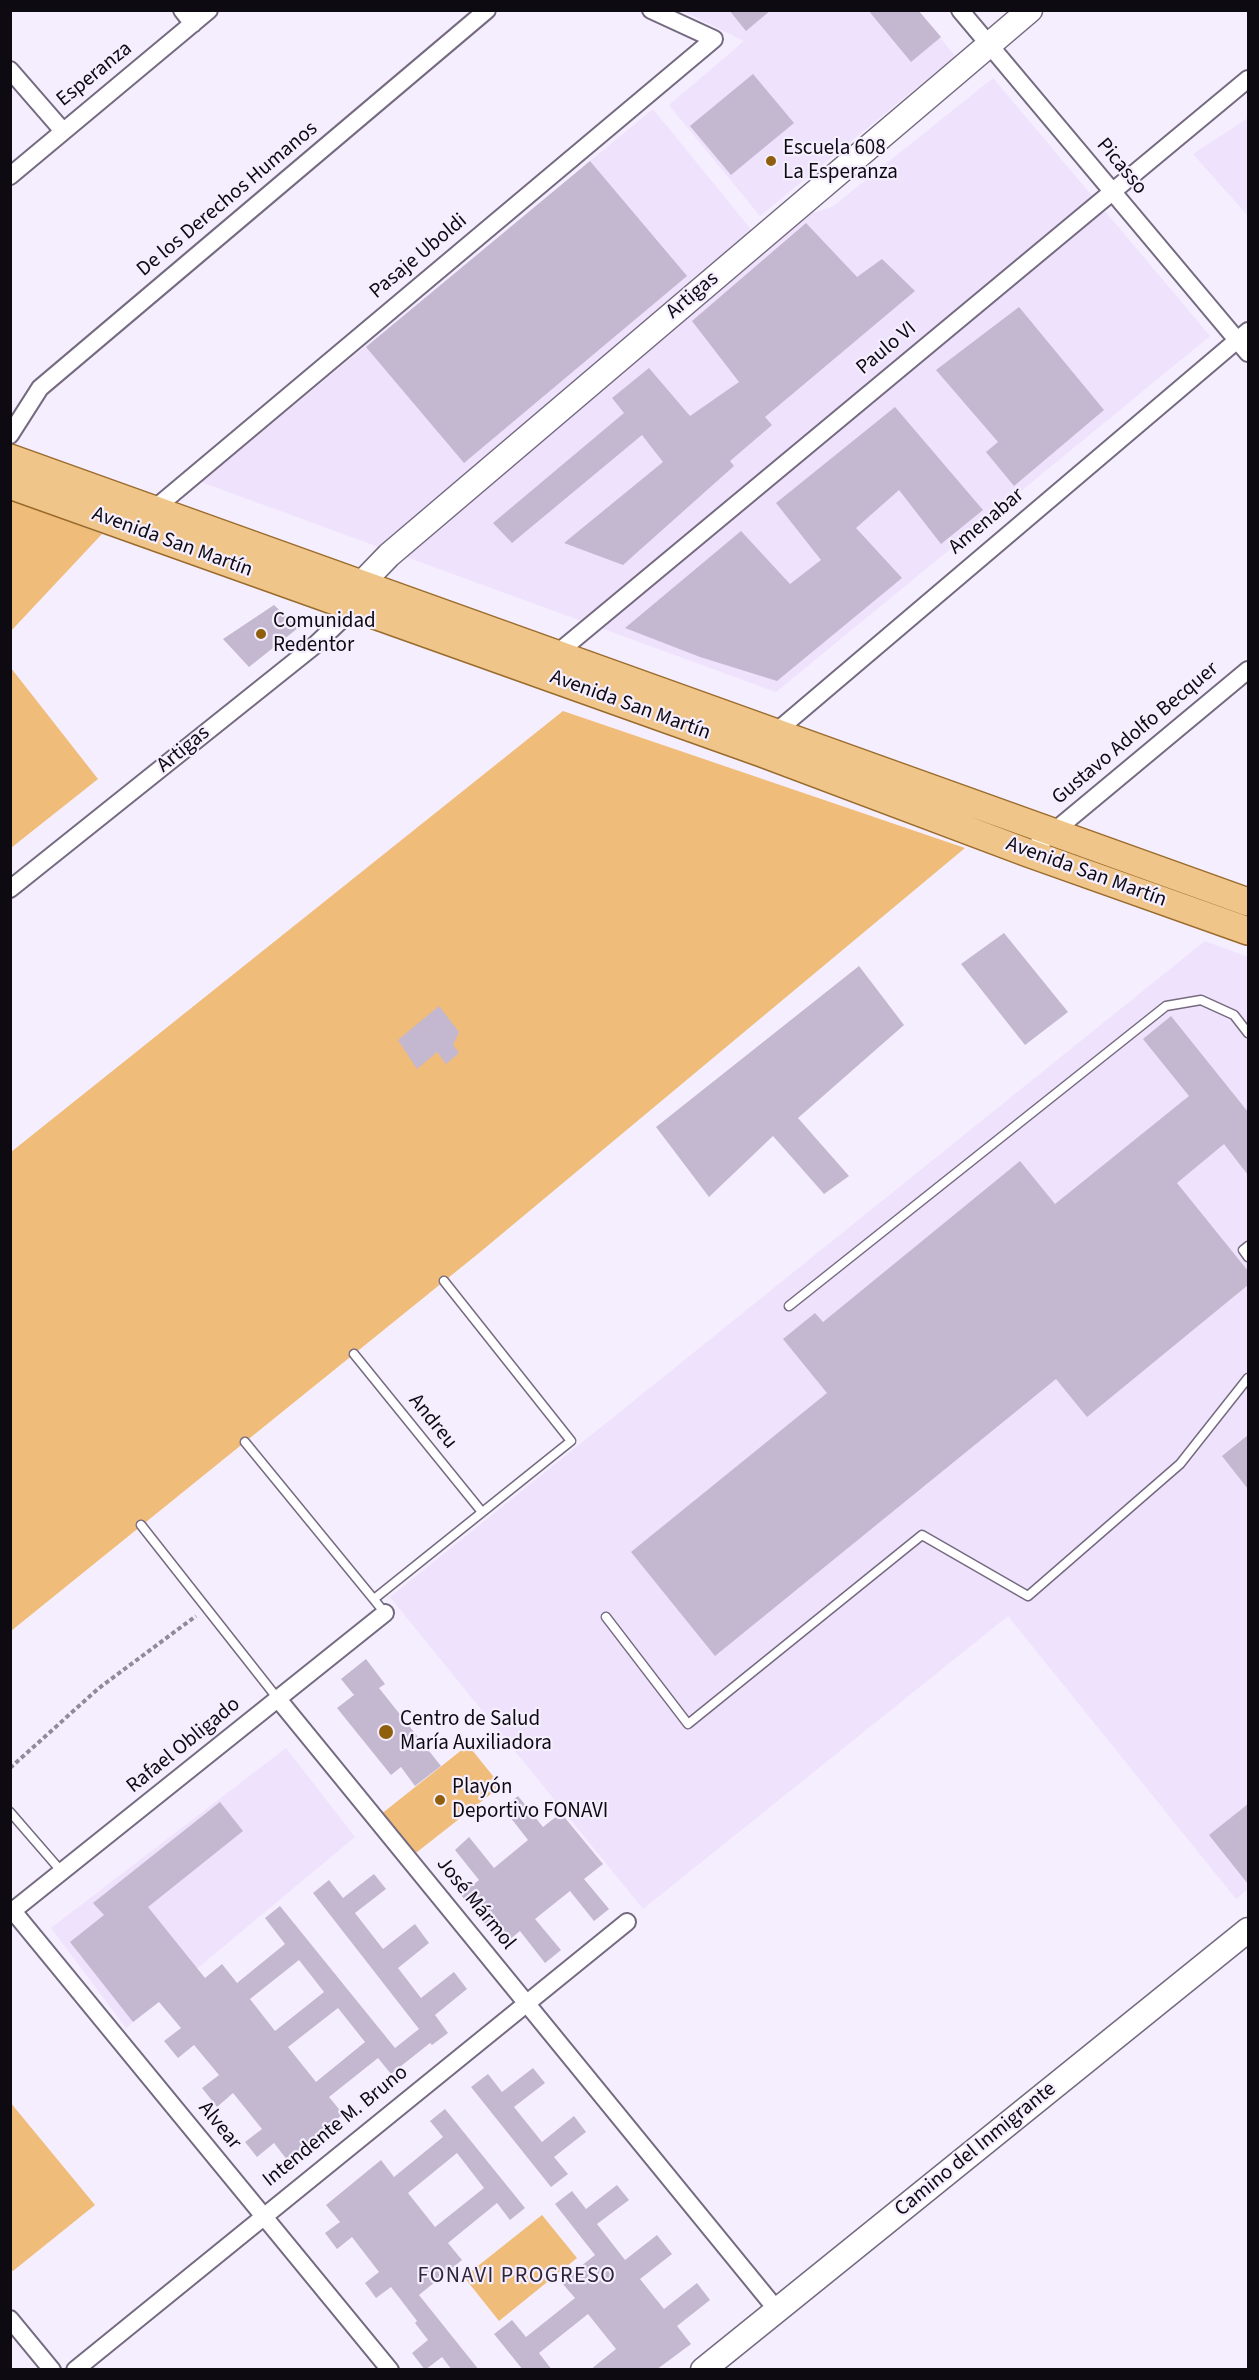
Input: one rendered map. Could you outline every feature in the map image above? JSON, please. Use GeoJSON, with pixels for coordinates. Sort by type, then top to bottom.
{"type":"FeatureCollection","features":[{"type":"Feature","properties":{"kind":"main road","name":"Avenida San Martín"},"geometry":{"type":"LineString","coordinates":[[10,458],[153,510],[357,597],[768,743],[1040,843],[1248,931]]}},
{"type":"Feature","properties":{"kind":"main road","name":"Avenida San Martín"},"geometry":{"type":"LineString","coordinates":[[10,485],[357,597],[555,655],[768,743]]}},
{"type":"Feature","properties":{"kind":"main road","name":"Avenida San Martín"},"geometry":{"type":"LineString","coordinates":[[1040,843],[1248,902]]}},
{"type":"Feature","properties":{"kind":"street"},"geometry":{"type":"LineString","coordinates":[[182,10],[193,24]]}},
{"type":"Feature","properties":{"kind":"street","name":"Esperanza"},"geometry":{"type":"LineString","coordinates":[[10,176],[209,10]]}},
{"type":"Feature","properties":{"kind":"street","name":"De los Derechos Humanos"},"geometry":{"type":"LineString","coordinates":[[10,435],[40,388],[487,10]]}},
{"type":"Feature","properties":{"kind":"street","name":"Pasaje Uboldi"},"geometry":{"type":"LineString","coordinates":[[153,510],[714,39],[651,10]]}},
{"type":"Feature","properties":{"kind":"street","name":"Picasso"},"geometry":{"type":"LineString","coordinates":[[960,10],[1112,191],[1245,341]]}},
{"type":"Feature","properties":{"kind":"street","name":"Artigas"},"geometry":{"type":"LineString","coordinates":[[10,889],[314,645],[357,597],[389,555],[1030,10]]}},
{"type":"Feature","properties":{"kind":"street"},"geometry":{"type":"LineString","coordinates":[[10,70],[63,130]]}},
{"type":"Feature","properties":{"kind":"street","name":"Paulo VI"},"geometry":{"type":"LineString","coordinates":[[555,655],[1248,79]]}},
{"type":"Feature","properties":{"kind":"street","name":"Amenabar"},"geometry":{"type":"LineString","coordinates":[[768,743],[1245,341]]}},
{"type":"Feature","properties":{"kind":"street","name":"Gustavo Adolfo Becquer"},"geometry":{"type":"LineString","coordinates":[[1040,843],[1248,670]]}},
{"type":"Feature","properties":{"kind":"street","name":"Rafael Obligado"},"geometry":{"type":"LineString","coordinates":[[12,1912],[386,1613]]}},
{"type":"Feature","properties":{"kind":"street","name":"José Mármol"},"geometry":{"type":"LineString","coordinates":[[278,1699],[777,2310]]}},
{"type":"Feature","properties":{"kind":"street","name":"Alvear"},"geometry":{"type":"LineString","coordinates":[[12,1912],[390,2370]]}},
{"type":"Feature","properties":{"kind":"street","name":"Intendente M. Bruno"},"geometry":{"type":"LineString","coordinates":[[75,2370],[627,1922]]}},
{"type":"Feature","properties":{"kind":"street","name":"Camino del Inmigrante"},"geometry":{"type":"LineString","coordinates":[[703,2370],[1248,1930]]}},
{"type":"Feature","properties":{"kind":"street"},"geometry":{"type":"LineString","coordinates":[[10,2319],[52,2370]]}},
{"type":"Feature","properties":{"kind":"lane"},"geometry":{"type":"LineString","coordinates":[[789,1306],[1166,1006],[1201,1000],[1234,1015],[1248,1033]]}},
{"type":"Feature","properties":{"kind":"lane"},"geometry":{"type":"LineString","coordinates":[[1248,1246],[1244,1250],[1248,1257]]}},
{"type":"Feature","properties":{"kind":"lane"},"geometry":{"type":"LineString","coordinates":[[374,1599],[571,1441],[444,1281]]}},
{"type":"Feature","properties":{"kind":"lane","name":"Andreu"},"geometry":{"type":"LineString","coordinates":[[354,1354],[482,1512]]}},
{"type":"Feature","properties":{"kind":"lane"},"geometry":{"type":"LineString","coordinates":[[606,1617],[688,1724],[922,1535],[1028,1596],[1180,1464],[1248,1378]]}},
{"type":"Feature","properties":{"kind":"lane"},"geometry":{"type":"LineString","coordinates":[[245,1442],[386,1613]]}},
{"type":"Feature","properties":{"kind":"lane","name":"José Mármol"},"geometry":{"type":"LineString","coordinates":[[141,1526],[278,1699]]}},
{"type":"Feature","properties":{"kind":"lane"},"geometry":{"type":"LineString","coordinates":[[10,1812],[62,1872]]}},
{"type":"Feature","properties":{"kind":"path"},"geometry":{"type":"LineString","coordinates":[[10,1768],[99,1688],[206,1608]]}},
{"type":"Feature","properties":{"kind":"shaded area","name":"Escuela 608 La Esperanza"},"geometry":{"type":"Polygon","coordinates":[[[683,11],[918,11],[955,56],[760,216],[669,105],[744,41],[683,11]]]}},
{"type":"Feature","properties":{"kind":"shaded area"},"geometry":{"type":"Polygon","coordinates":[[[993,78],[1210,336],[776,692],[201,482],[653,109],[753,232],[832,207],[993,78]]]}},
{"type":"Feature","properties":{"kind":"shaded area"},"geometry":{"type":"Polygon","coordinates":[[[1248,118],[1248,216],[1193,154],[1248,118]]]}},
{"type":"Feature","properties":{"kind":"shaded area"},"geometry":{"type":"Polygon","coordinates":[[[10,499],[102,534],[11,631],[10,631],[10,499]]]}},
{"type":"Feature","properties":{"kind":"shaded area"},"geometry":{"type":"Polygon","coordinates":[[[11,668],[98,779],[11,848],[11,668]]]}},
{"type":"Feature","properties":{"kind":"shaded area"},"geometry":{"type":"Polygon","coordinates":[[[563,711],[965,848],[479,1253],[11,1631],[11,1152],[563,711]]]}},
{"type":"Feature","properties":{"kind":"shaded area"},"geometry":{"type":"Polygon","coordinates":[[[1205,941],[1248,957],[1248,1889],[1236,1899],[1008,1616],[643,1909],[390,1597],[1205,941]]]}},
{"type":"Feature","properties":{"kind":"shaded area","name":"Playón Deportivo FONAVI"},"geometry":{"type":"Polygon","coordinates":[[[468,1745],[501,1786],[412,1856],[380,1815],[468,1745]]]}},
{"type":"Feature","properties":{"kind":"shaded area"},"geometry":{"type":"Polygon","coordinates":[[[286,1748],[355,1837],[126,2028],[51,1928],[286,1748]]]}},
{"type":"Feature","properties":{"kind":"shaded area"},"geometry":{"type":"Polygon","coordinates":[[[10,2102],[95,2205],[13,2271],[10,2268],[10,2102]]]}},
{"type":"Feature","properties":{"kind":"shaded area"},"geometry":{"type":"Polygon","coordinates":[[[542,2215],[577,2258],[499,2321],[464,2277],[542,2215]]]}},
{"type":"Feature","properties":{"kind":"building"},"geometry":{"type":"Polygon","coordinates":[[[729,10],[771,10],[746,31],[729,10]]]}},
{"type":"Feature","properties":{"kind":"building"},"geometry":{"type":"Polygon","coordinates":[[[868,10],[918,10],[941,37],[911,62],[868,10]]]}},
{"type":"Feature","properties":{"kind":"building"},"geometry":{"type":"Polygon","coordinates":[[[753,74],[794,123],[731,175],[690,126],[753,74]]]}},
{"type":"Feature","properties":{"kind":"building"},"geometry":{"type":"Polygon","coordinates":[[[590,161],[687,276],[464,463],[366,347],[590,161]]]}},
{"type":"Feature","properties":{"kind":"building"},"geometry":{"type":"Polygon","coordinates":[[[806,223],[857,277],[882,259],[915,291],[765,417],[772,425],[730,461],[734,466],[623,565],[564,543],[663,462],[642,435],[512,543],[493,523],[624,413],[612,398],[649,368],[690,416],[739,382],[692,321],[806,223]]]}},
{"type":"Feature","properties":{"kind":"building"},"geometry":{"type":"Polygon","coordinates":[[[1019,307],[1104,410],[1014,486],[986,452],[998,442],[936,370],[1019,307]]]}},
{"type":"Feature","properties":{"kind":"building"},"geometry":{"type":"Polygon","coordinates":[[[895,407],[983,510],[941,544],[899,490],[856,528],[902,578],[777,681],[700,657],[625,628],[741,531],[790,584],[821,560],[776,503],[895,407]]]}},
{"type":"Feature","properties":{"kind":"building","name":"Comunidad Redentor"},"geometry":{"type":"Polygon","coordinates":[[[274,605],[298,628],[249,667],[223,639],[274,605]]]}},
{"type":"Feature","properties":{"kind":"building"},"geometry":{"type":"Polygon","coordinates":[[[1004,933],[1068,1012],[1025,1045],[961,964],[1004,933]]]}},
{"type":"Feature","properties":{"kind":"building"},"geometry":{"type":"Polygon","coordinates":[[[859,966],[904,1025],[798,1118],[849,1176],[824,1194],[773,1136],[709,1197],[656,1127],[859,966]]]}},
{"type":"Feature","properties":{"kind":"building"},"geometry":{"type":"Polygon","coordinates":[[[439,1006],[459,1032],[453,1045],[459,1053],[446,1064],[437,1052],[417,1069],[398,1040],[439,1006]]]}},
{"type":"Feature","properties":{"kind":"building"},"geometry":{"type":"Polygon","coordinates":[[[1171,1016],[1248,1112],[1248,1175],[1224,1144],[1177,1183],[1248,1271],[1248,1285],[1087,1417],[1056,1379],[715,1656],[631,1552],[827,1393],[783,1339],[815,1313],[823,1322],[1020,1161],[1055,1204],[1189,1096],[1143,1039],[1171,1016]]]}},
{"type":"Feature","properties":{"kind":"building"},"geometry":{"type":"Polygon","coordinates":[[[1248,1435],[1248,1489],[1222,1456],[1248,1435]]]}},
{"type":"Feature","properties":{"kind":"building"},"geometry":{"type":"Polygon","coordinates":[[[366,1659],[385,1684],[379,1688],[441,1766],[415,1786],[401,1767],[391,1775],[337,1708],[354,1695],[341,1679],[366,1659]]]}},
{"type":"Feature","properties":{"kind":"building"},"geometry":{"type":"Polygon","coordinates":[[[518,1796],[543,1827],[561,1813],[603,1864],[584,1879],[609,1909],[594,1921],[570,1891],[535,1919],[561,1950],[545,1963],[520,1931],[503,1945],[461,1895],[479,1880],[455,1850],[469,1837],[494,1868],[528,1840],[503,1808],[518,1796]]]}},
{"type":"Feature","properties":{"kind":"building"},"geometry":{"type":"Polygon","coordinates":[[[220,1802],[243,1831],[148,1907],[205,1978],[222,1964],[237,1983],[285,1944],[265,1918],[280,1906],[395,2048],[419,2029],[313,1893],[329,1880],[343,1898],[374,1874],[386,1889],[355,1913],[383,1949],[415,1924],[429,1943],[398,1968],[421,1998],[454,1972],[467,1989],[435,2015],[448,2033],[432,2045],[430,2043],[391,2074],[378,2058],[329,2097],[343,2114],[288,2161],[274,2143],[257,2157],[245,2142],[262,2129],[233,2093],[217,2107],[202,2088],[219,2075],[194,2045],[178,2058],[164,2041],[181,2028],[159,2002],[133,2022],[70,1942],[104,1915],[93,1903],[220,1802]],[[299,1960],[250,1999],[275,2031],[324,1992],[299,1960]],[[338,2008],[288,2047],[316,2082],[365,2042],[338,2008]]]}},
{"type":"Feature","properties":{"kind":"building"},"geometry":{"type":"Polygon","coordinates":[[[1248,1804],[1248,1884],[1209,1835],[1248,1804]]]}},
{"type":"Feature","properties":{"kind":"building"},"geometry":{"type":"Polygon","coordinates":[[[533,2068],[545,2083],[514,2107],[542,2142],[574,2116],[586,2132],[554,2157],[568,2174],[551,2187],[471,2087],[488,2074],[502,2092],[533,2068]]]}},
{"type":"Feature","properties":{"kind":"building"},"geometry":{"type":"Polygon","coordinates":[[[445,2109],[525,2208],[510,2220],[497,2203],[448,2243],[462,2260],[419,2295],[479,2370],[452,2370],[442,2357],[425,2370],[412,2353],[428,2340],[415,2323],[417,2321],[391,2287],[376,2298],[365,2283],[379,2272],[352,2237],[337,2249],[325,2233],[340,2222],[326,2205],[381,2160],[394,2177],[443,2137],[430,2121],[445,2109]],[[457,2153],[408,2193],[435,2227],[484,2188],[457,2153]]]}},
{"type":"Feature","properties":{"kind":"building"},"geometry":{"type":"Polygon","coordinates":[[[617,2185],[629,2200],[597,2224],[625,2260],[657,2235],[672,2254],[640,2279],[664,2309],[697,2283],[710,2300],[677,2326],[691,2344],[656,2370],[590,2370],[616,2349],[588,2314],[539,2353],[552,2370],[523,2370],[494,2334],[512,2320],[526,2337],[575,2298],[561,2282],[595,2255],[555,2204],[572,2191],[586,2209],[617,2185]]]}},
{"type":"Feature","properties":{"kind":"place","name":"Escuela 608 La Esperanza"},"geometry":{"type":"Point","coordinates":[771,161]}},
{"type":"Feature","properties":{"kind":"place","name":"Comunidad Redentor"},"geometry":{"type":"Point","coordinates":[261,634]}},
{"type":"Feature","properties":{"kind":"place","name":"Centro de Salud María Auxiliadora"},"geometry":{"type":"Point","coordinates":[386,1732]}},
{"type":"Feature","properties":{"kind":"place","name":"Playón Deportivo FONAVI"},"geometry":{"type":"Point","coordinates":[440,1800]}},
{"type":"Feature","properties":{"kind":"district","name":"FONAVI PROGRESO"},"geometry":{"type":"Point","coordinates":[517,2277]}}]}
